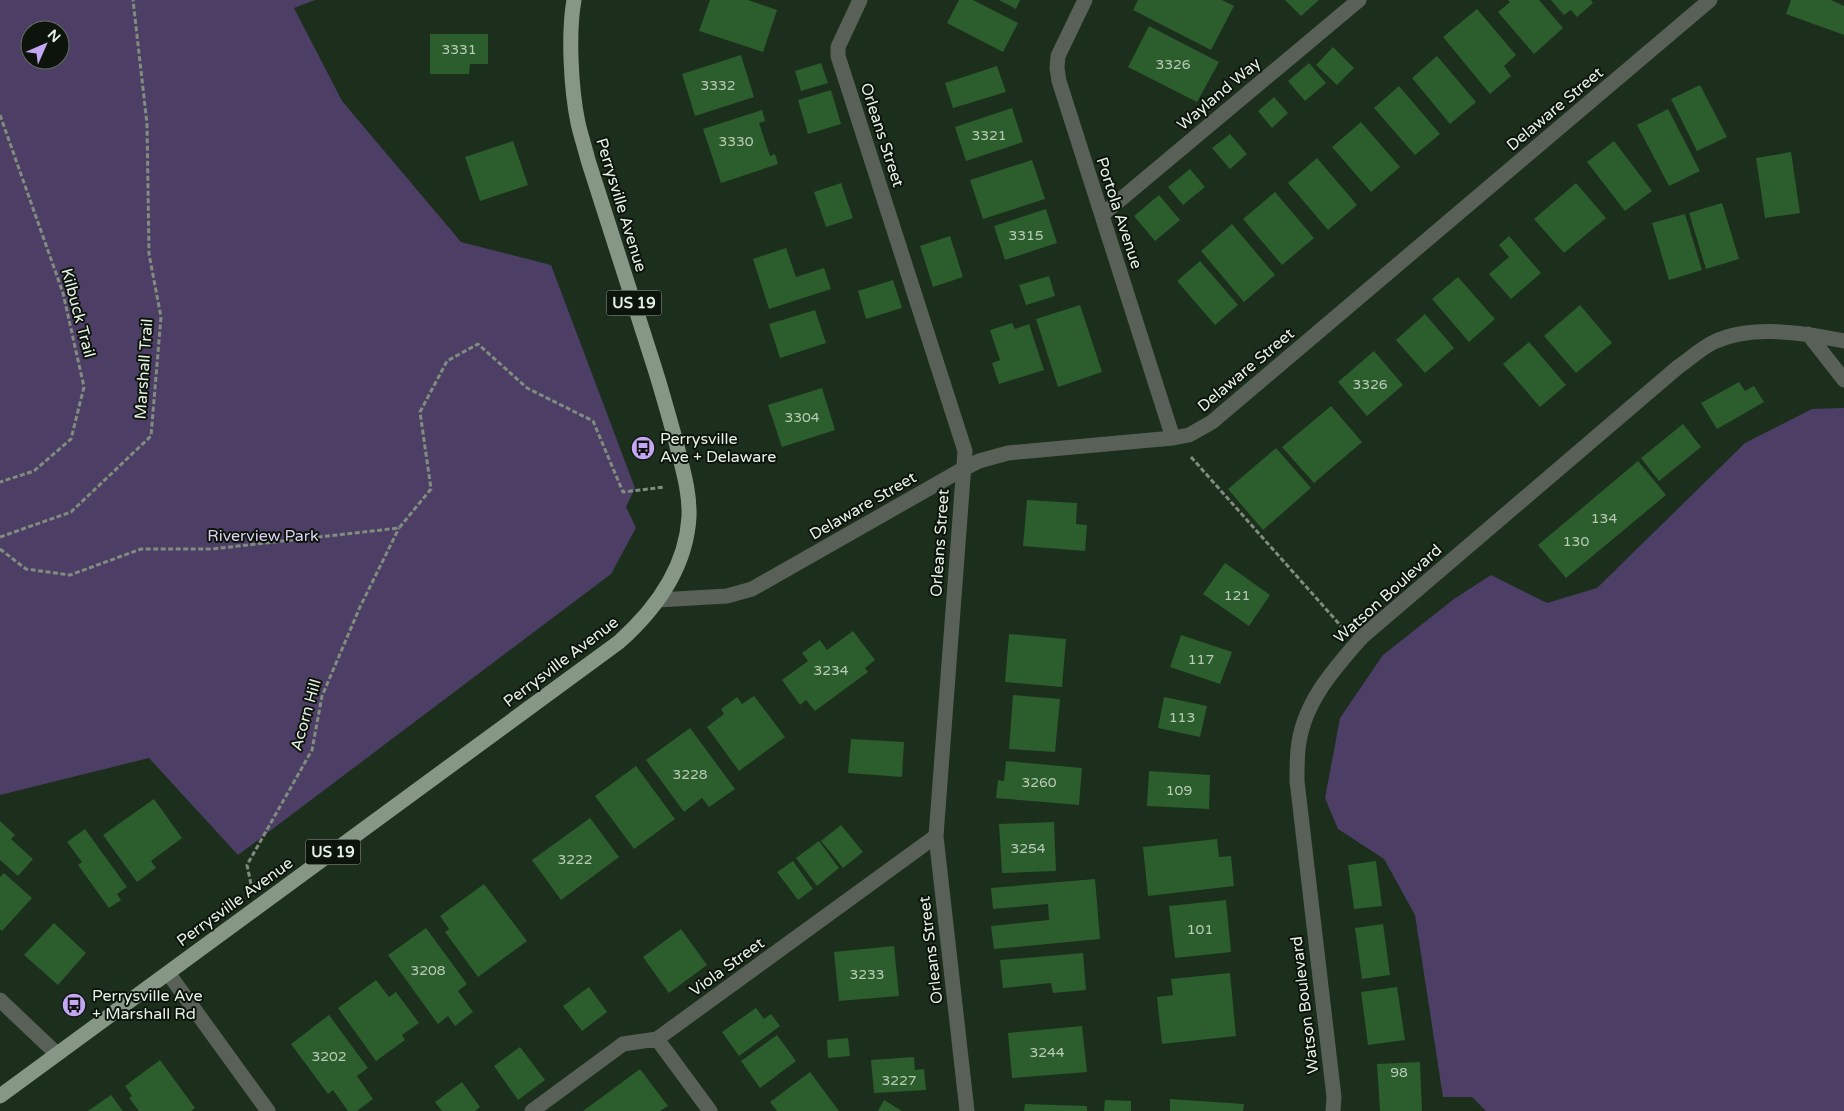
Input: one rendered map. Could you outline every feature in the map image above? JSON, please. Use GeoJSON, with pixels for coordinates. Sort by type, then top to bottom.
{"type":"FeatureCollection","features":[{"type":"Feature","properties":{"kind":"main road","name":"Perrysville Avenue"},"geometry":{"type":"LineString","coordinates":[[0,1096],[619,642],[634,628],[668,586],[682,554],[689,517],[687,484],[665,402],[591,170],[578,122],[573,86],[572,10],[574,0]]}},
{"type":"Feature","properties":{"kind":"street","name":"Orleans Street"},"geometry":{"type":"LineString","coordinates":[[860,0],[838,47],[838,56],[965,451],[936,836],[967,1111]]}},
{"type":"Feature","properties":{"kind":"street","name":"Portola Avenue"},"geometry":{"type":"LineString","coordinates":[[1085,0],[1058,56],[1059,81],[1174,438]]}},
{"type":"Feature","properties":{"kind":"street","name":"Wayland Way"},"geometry":{"type":"LineString","coordinates":[[1102,216],[1359,0]]}},
{"type":"Feature","properties":{"kind":"street","name":"Delaware Street"},"geometry":{"type":"LineString","coordinates":[[658,600],[727,596],[752,590],[979,461],[1008,453],[1174,438],[1201,429],[1212,422],[1710,0]]}},
{"type":"Feature","properties":{"kind":"street","name":"Watson Boulevard"},"geometry":{"type":"LineString","coordinates":[[1333,1111],[1334,1097],[1296,781],[1298,748],[1304,721],[1317,692],[1336,665],[1357,643],[1678,367],[1714,342],[1753,331],[1808,334],[1844,341]]}},
{"type":"Feature","properties":{"kind":"street"},"geometry":{"type":"LineString","coordinates":[[1808,334],[1844,380]]}},
{"type":"Feature","properties":{"kind":"street","name":"Viola Street"},"geometry":{"type":"LineString","coordinates":[[532,1111],[623,1044],[657,1039],[936,836]]}},
{"type":"Feature","properties":{"kind":"street"},"geometry":{"type":"LineString","coordinates":[[168,973],[268,1111]]}},
{"type":"Feature","properties":{"kind":"street"},"geometry":{"type":"LineString","coordinates":[[0,1000],[57,1054]]}},
{"type":"Feature","properties":{"kind":"street"},"geometry":{"type":"LineString","coordinates":[[657,1039],[710,1111]]}},
{"type":"Feature","properties":{"kind":"path","name":"Marshall Trail"},"geometry":{"type":"LineString","coordinates":[[0,537],[71,512],[152,436],[162,317],[150,254],[147,124],[133,0]]}},
{"type":"Feature","properties":{"kind":"path","name":"Kilbuck Trail"},"geometry":{"type":"LineString","coordinates":[[0,115],[63,293],[84,388],[71,440],[34,471],[0,482]]}},
{"type":"Feature","properties":{"kind":"path"},"geometry":{"type":"LineString","coordinates":[[0,549],[26,569],[70,576],[141,549],[212,549],[399,528],[431,490],[420,412],[447,361],[478,344],[527,388],[593,421],[623,492],[687,484]]}},
{"type":"Feature","properties":{"kind":"path"},"geometry":{"type":"LineString","coordinates":[[1174,438],[1357,643]]}},
{"type":"Feature","properties":{"kind":"path","name":"Acorn Hill"},"geometry":{"type":"LineString","coordinates":[[256,909],[247,865],[312,750],[322,696],[360,607],[399,528]]}},
{"type":"Feature","properties":{"kind":"green space","name":"Riverview Park"},"geometry":{"type":"Polygon","coordinates":[[[0,0],[315,0],[294,8],[342,101],[461,242],[551,265],[635,488],[626,507],[636,528],[611,574],[238,855],[149,758],[0,795],[0,0]]]}},
{"type":"Feature","properties":{"kind":"green space"},"geometry":{"type":"Polygon","coordinates":[[[1844,408],[1844,1111],[1486,1111],[1472,1097],[1443,1097],[1415,915],[1384,859],[1338,829],[1325,798],[1340,718],[1383,655],[1454,599],[1491,575],[1547,603],[1597,588],[1745,443],[1812,409],[1844,408]]]}},
{"type":"Feature","properties":{"kind":"building"},"geometry":{"type":"Polygon","coordinates":[[[710,0],[748,0],[777,10],[763,52],[699,31],[710,0]]]}},
{"type":"Feature","properties":{"kind":"building"},"geometry":{"type":"Polygon","coordinates":[[[959,0],[973,0],[1018,23],[1003,52],[947,23],[959,0]]]}},
{"type":"Feature","properties":{"kind":"building"},"geometry":{"type":"Polygon","coordinates":[[[999,0],[1020,0],[1016,9],[999,0]]]}},
{"type":"Feature","properties":{"kind":"building"},"geometry":{"type":"Polygon","coordinates":[[[1138,0],[1222,0],[1234,6],[1211,50],[1133,10],[1138,0]]]}},
{"type":"Feature","properties":{"kind":"building"},"geometry":{"type":"Polygon","coordinates":[[[1285,0],[1319,0],[1301,16],[1285,0]]]}},
{"type":"Feature","properties":{"kind":"building"},"geometry":{"type":"Polygon","coordinates":[[[1508,0],[1539,0],[1563,28],[1534,54],[1498,12],[1510,2],[1508,0]]]}},
{"type":"Feature","properties":{"kind":"building"},"geometry":{"type":"Polygon","coordinates":[[[1551,0],[1591,0],[1593,3],[1577,17],[1571,10],[1564,15],[1551,0]]]}},
{"type":"Feature","properties":{"kind":"building"},"geometry":{"type":"Polygon","coordinates":[[[1791,0],[1831,0],[1844,6],[1844,35],[1786,14],[1791,0]]]}},
{"type":"Feature","properties":{"kind":"building"},"geometry":{"type":"Polygon","coordinates":[[[1477,9],[1516,55],[1504,66],[1511,76],[1490,94],[1443,37],[1477,9]]]}},
{"type":"Feature","properties":{"kind":"building"},"geometry":{"type":"Polygon","coordinates":[[[1149,26],[1219,62],[1197,102],[1128,67],[1149,26]]]}},
{"type":"Feature","properties":{"kind":"building"},"geometry":{"type":"Polygon","coordinates":[[[430,34],[488,34],[488,64],[470,64],[469,74],[430,74],[430,34]]]}},
{"type":"Feature","properties":{"kind":"building"},"geometry":{"type":"Polygon","coordinates":[[[1333,47],[1354,68],[1337,85],[1316,65],[1333,47]]]}},
{"type":"Feature","properties":{"kind":"building"},"geometry":{"type":"Polygon","coordinates":[[[741,55],[754,97],[695,116],[682,74],[741,55]]]}},
{"type":"Feature","properties":{"kind":"building"},"geometry":{"type":"Polygon","coordinates":[[[1437,56],[1476,102],[1450,124],[1412,78],[1437,56]]]}},
{"type":"Feature","properties":{"kind":"building"},"geometry":{"type":"Polygon","coordinates":[[[821,63],[828,83],[801,91],[795,71],[821,63]]]}},
{"type":"Feature","properties":{"kind":"building"},"geometry":{"type":"Polygon","coordinates":[[[1309,63],[1326,83],[1305,101],[1288,81],[1309,63]]]}},
{"type":"Feature","properties":{"kind":"building"},"geometry":{"type":"Polygon","coordinates":[[[997,66],[1006,92],[953,108],[945,83],[997,66]]]}},
{"type":"Feature","properties":{"kind":"building"},"geometry":{"type":"Polygon","coordinates":[[[1700,85],[1727,137],[1697,151],[1671,99],[1700,85]]]}},
{"type":"Feature","properties":{"kind":"building"},"geometry":{"type":"Polygon","coordinates":[[[1399,86],[1440,134],[1415,155],[1374,108],[1399,86]]]}},
{"type":"Feature","properties":{"kind":"building"},"geometry":{"type":"Polygon","coordinates":[[[831,90],[841,124],[808,134],[798,100],[831,90]]]}},
{"type":"Feature","properties":{"kind":"building"},"geometry":{"type":"Polygon","coordinates":[[[1274,97],[1288,113],[1272,128],[1258,111],[1274,97]]]}},
{"type":"Feature","properties":{"kind":"building"},"geometry":{"type":"Polygon","coordinates":[[[1012,108],[1023,142],[966,161],[955,127],[1012,108]]]}},
{"type":"Feature","properties":{"kind":"building"},"geometry":{"type":"Polygon","coordinates":[[[1668,109],[1700,171],[1669,186],[1637,125],[1668,109]]]}},
{"type":"Feature","properties":{"kind":"building"},"geometry":{"type":"Polygon","coordinates":[[[762,110],[765,121],[759,123],[770,156],[775,154],[778,164],[721,183],[703,129],[762,110]]]}},
{"type":"Feature","properties":{"kind":"building"},"geometry":{"type":"Polygon","coordinates":[[[1361,122],[1400,167],[1371,192],[1332,147],[1361,122]]]}},
{"type":"Feature","properties":{"kind":"building"},"geometry":{"type":"Polygon","coordinates":[[[1230,134],[1247,154],[1230,169],[1212,148],[1230,134]]]}},
{"type":"Feature","properties":{"kind":"building"},"geometry":{"type":"Polygon","coordinates":[[[513,141],[528,185],[480,201],[465,157],[513,141]]]}},
{"type":"Feature","properties":{"kind":"building"},"geometry":{"type":"Polygon","coordinates":[[[1614,141],[1652,191],[1625,211],[1587,162],[1614,141]]]}},
{"type":"Feature","properties":{"kind":"building"},"geometry":{"type":"Polygon","coordinates":[[[1791,152],[1800,213],[1765,218],[1756,158],[1791,152]]]}},
{"type":"Feature","properties":{"kind":"building"},"geometry":{"type":"Polygon","coordinates":[[[1317,158],[1357,205],[1328,230],[1288,183],[1317,158]]]}},
{"type":"Feature","properties":{"kind":"building"},"geometry":{"type":"Polygon","coordinates":[[[1032,160],[1045,199],[983,219],[970,180],[1032,160]]]}},
{"type":"Feature","properties":{"kind":"building"},"geometry":{"type":"Polygon","coordinates":[[[1190,169],[1205,187],[1183,205],[1168,187],[1190,169]]]}},
{"type":"Feature","properties":{"kind":"building"},"geometry":{"type":"Polygon","coordinates":[[[841,183],[853,218],[826,227],[814,192],[841,183]]]}},
{"type":"Feature","properties":{"kind":"building"},"geometry":{"type":"Polygon","coordinates":[[[1576,183],[1606,218],[1564,253],[1534,219],[1576,183]]]}},
{"type":"Feature","properties":{"kind":"building"},"geometry":{"type":"Polygon","coordinates":[[[1275,192],[1314,238],[1282,265],[1243,219],[1275,192]]]}},
{"type":"Feature","properties":{"kind":"building"},"geometry":{"type":"Polygon","coordinates":[[[1159,195],[1180,220],[1155,241],[1134,216],[1159,195]]]}},
{"type":"Feature","properties":{"kind":"building"},"geometry":{"type":"Polygon","coordinates":[[[1722,203],[1739,259],[1706,269],[1689,213],[1722,203]]]}},
{"type":"Feature","properties":{"kind":"building"},"geometry":{"type":"Polygon","coordinates":[[[1046,209],[1057,243],[1005,260],[994,226],[1046,209]]]}},
{"type":"Feature","properties":{"kind":"building"},"geometry":{"type":"Polygon","coordinates":[[[1685,214],[1702,270],[1669,280],[1652,223],[1685,214]]]}},
{"type":"Feature","properties":{"kind":"building"},"geometry":{"type":"Polygon","coordinates":[[[1232,224],[1275,275],[1244,302],[1201,251],[1232,224]]]}},
{"type":"Feature","properties":{"kind":"building"},"geometry":{"type":"Polygon","coordinates":[[[950,236],[963,277],[933,287],[920,246],[950,236]]]}},
{"type":"Feature","properties":{"kind":"building"},"geometry":{"type":"Polygon","coordinates":[[[1509,236],[1541,273],[1511,299],[1489,274],[1509,257],[1499,245],[1509,236]]]}},
{"type":"Feature","properties":{"kind":"building"},"geometry":{"type":"Polygon","coordinates":[[[786,248],[796,277],[824,268],[831,289],[769,309],[753,259],[786,248]]]}},
{"type":"Feature","properties":{"kind":"building"},"geometry":{"type":"Polygon","coordinates":[[[1200,261],[1238,305],[1215,325],[1177,281],[1200,261]]]}},
{"type":"Feature","properties":{"kind":"building"},"geometry":{"type":"Polygon","coordinates":[[[1049,276],[1055,296],[1026,305],[1019,285],[1049,276]]]}},
{"type":"Feature","properties":{"kind":"building"},"geometry":{"type":"Polygon","coordinates":[[[1458,277],[1495,319],[1469,342],[1432,299],[1458,277]]]}},
{"type":"Feature","properties":{"kind":"building"},"geometry":{"type":"Polygon","coordinates":[[[893,280],[902,308],[866,319],[858,291],[893,280]]]}},
{"type":"Feature","properties":{"kind":"building"},"geometry":{"type":"Polygon","coordinates":[[[1080,305],[1102,372],[1058,387],[1036,319],[1080,305]]]}},
{"type":"Feature","properties":{"kind":"building"},"geometry":{"type":"Polygon","coordinates":[[[1580,305],[1612,343],[1576,373],[1544,336],[1580,305]]]}},
{"type":"Feature","properties":{"kind":"building"},"geometry":{"type":"Polygon","coordinates":[[[815,310],[826,343],[780,358],[769,324],[815,310]]]}},
{"type":"Feature","properties":{"kind":"building"},"geometry":{"type":"Polygon","coordinates":[[[1425,314],[1454,348],[1425,373],[1396,340],[1425,314]]]}},
{"type":"Feature","properties":{"kind":"building"},"geometry":{"type":"Polygon","coordinates":[[[1012,323],[1015,329],[1029,324],[1044,370],[999,384],[992,363],[1000,360],[990,330],[1012,323]]]}},
{"type":"Feature","properties":{"kind":"building"},"geometry":{"type":"Polygon","coordinates":[[[1529,342],[1566,385],[1540,407],[1503,364],[1529,342]]]}},
{"type":"Feature","properties":{"kind":"building"},"geometry":{"type":"Polygon","coordinates":[[[1374,351],[1403,385],[1367,416],[1338,382],[1374,351]]]}},
{"type":"Feature","properties":{"kind":"building"},"geometry":{"type":"Polygon","coordinates":[[[1739,382],[1745,391],[1754,386],[1764,402],[1717,429],[1701,403],[1739,382]]]}},
{"type":"Feature","properties":{"kind":"building"},"geometry":{"type":"Polygon","coordinates":[[[822,388],[835,430],[782,447],[768,405],[822,388]]]}},
{"type":"Feature","properties":{"kind":"building"},"geometry":{"type":"Polygon","coordinates":[[[1331,406],[1362,442],[1314,483],[1282,447],[1331,406]]]}},
{"type":"Feature","properties":{"kind":"building"},"geometry":{"type":"Polygon","coordinates":[[[1683,424],[1701,447],[1659,481],[1641,458],[1683,424]]]}},
{"type":"Feature","properties":{"kind":"building"},"geometry":{"type":"Polygon","coordinates":[[[1276,448],[1311,488],[1263,530],[1228,489],[1276,448]]]}},
{"type":"Feature","properties":{"kind":"building"},"geometry":{"type":"Polygon","coordinates":[[[1638,461],[1666,495],[1566,578],[1538,545],[1638,461]]]}},
{"type":"Feature","properties":{"kind":"building"},"geometry":{"type":"Polygon","coordinates":[[[1027,500],[1077,503],[1076,524],[1087,525],[1085,551],[1023,546],[1027,500]]]}},
{"type":"Feature","properties":{"kind":"building"},"geometry":{"type":"Polygon","coordinates":[[[1225,563],[1270,595],[1249,626],[1203,594],[1225,563]]]}},
{"type":"Feature","properties":{"kind":"building"},"geometry":{"type":"Polygon","coordinates":[[[853,631],[875,660],[865,668],[868,672],[815,711],[806,700],[800,705],[782,680],[808,661],[802,653],[820,640],[827,650],[853,631]]]}},
{"type":"Feature","properties":{"kind":"building"},"geometry":{"type":"Polygon","coordinates":[[[1009,634],[1066,639],[1062,687],[1005,682],[1009,634]]]}},
{"type":"Feature","properties":{"kind":"building"},"geometry":{"type":"Polygon","coordinates":[[[1181,635],[1232,652],[1220,684],[1170,667],[1181,635]]]}},
{"type":"Feature","properties":{"kind":"building"},"geometry":{"type":"Polygon","coordinates":[[[1013,695],[1060,699],[1055,752],[1009,749],[1013,695]]]}},
{"type":"Feature","properties":{"kind":"building"},"geometry":{"type":"Polygon","coordinates":[[[754,696],[785,737],[739,771],[707,727],[724,714],[721,709],[737,697],[742,704],[754,696]]]}},
{"type":"Feature","properties":{"kind":"building"},"geometry":{"type":"Polygon","coordinates":[[[1164,697],[1207,706],[1200,737],[1158,728],[1164,697]]]}},
{"type":"Feature","properties":{"kind":"building"},"geometry":{"type":"Polygon","coordinates":[[[690,728],[735,789],[709,807],[702,798],[684,812],[646,760],[690,728]]]}},
{"type":"Feature","properties":{"kind":"building"},"geometry":{"type":"Polygon","coordinates":[[[851,739],[904,742],[902,777],[848,773],[851,739]]]}},
{"type":"Feature","properties":{"kind":"building"},"geometry":{"type":"Polygon","coordinates":[[[1006,761],[1082,768],[1079,805],[996,798],[998,780],[1004,781],[1006,761]]]}},
{"type":"Feature","properties":{"kind":"building"},"geometry":{"type":"Polygon","coordinates":[[[636,766],[675,819],[634,849],[595,796],[636,766]]]}},
{"type":"Feature","properties":{"kind":"building"},"geometry":{"type":"Polygon","coordinates":[[[1149,771],[1210,775],[1209,809],[1147,806],[1149,771]]]}},
{"type":"Feature","properties":{"kind":"building"},"geometry":{"type":"Polygon","coordinates":[[[154,799],[182,838],[151,861],[156,868],[137,882],[103,835],[154,799]]]}},
{"type":"Feature","properties":{"kind":"building"},"geometry":{"type":"Polygon","coordinates":[[[590,818],[619,857],[561,900],[532,860],[590,818]]]}},
{"type":"Feature","properties":{"kind":"building"},"geometry":{"type":"Polygon","coordinates":[[[0,821],[15,835],[11,839],[33,859],[18,876],[0,860],[0,821]]]}},
{"type":"Feature","properties":{"kind":"building"},"geometry":{"type":"Polygon","coordinates":[[[1054,822],[1056,871],[1002,873],[999,824],[1054,822]]]}},
{"type":"Feature","properties":{"kind":"building"},"geometry":{"type":"Polygon","coordinates":[[[841,825],[863,852],[843,868],[821,841],[841,825]]]}},
{"type":"Feature","properties":{"kind":"building"},"geometry":{"type":"Polygon","coordinates":[[[85,829],[127,887],[117,894],[121,900],[109,908],[78,865],[82,862],[67,842],[85,829]]]}},
{"type":"Feature","properties":{"kind":"building"},"geometry":{"type":"Polygon","coordinates":[[[1217,839],[1219,857],[1231,856],[1234,886],[1148,896],[1143,847],[1217,839]]]}},
{"type":"Feature","properties":{"kind":"building"},"geometry":{"type":"Polygon","coordinates":[[[819,841],[839,868],[817,886],[796,858],[819,841]]]}},
{"type":"Feature","properties":{"kind":"building"},"geometry":{"type":"Polygon","coordinates":[[[793,861],[813,889],[798,900],[777,872],[793,861]]]}},
{"type":"Feature","properties":{"kind":"building"},"geometry":{"type":"Polygon","coordinates":[[[1376,861],[1382,906],[1354,909],[1348,865],[1376,861]]]}},
{"type":"Feature","properties":{"kind":"building"},"geometry":{"type":"Polygon","coordinates":[[[4,873],[32,898],[2,931],[0,929],[0,877],[4,873]]]}},
{"type":"Feature","properties":{"kind":"building"},"geometry":{"type":"Polygon","coordinates":[[[1095,879],[1100,939],[994,949],[991,926],[1049,920],[1048,904],[993,909],[991,888],[1095,879]]]}},
{"type":"Feature","properties":{"kind":"building"},"geometry":{"type":"Polygon","coordinates":[[[484,884],[527,941],[478,977],[445,932],[449,929],[440,916],[484,884]]]}},
{"type":"Feature","properties":{"kind":"building"},"geometry":{"type":"Polygon","coordinates":[[[1226,900],[1231,952],[1175,958],[1169,906],[1226,900]]]}},
{"type":"Feature","properties":{"kind":"building"},"geometry":{"type":"Polygon","coordinates":[[[54,923],[86,953],[58,985],[24,955],[54,923]]]}},
{"type":"Feature","properties":{"kind":"building"},"geometry":{"type":"Polygon","coordinates":[[[1383,924],[1390,975],[1362,979],[1355,928],[1383,924]]]}},
{"type":"Feature","properties":{"kind":"building"},"geometry":{"type":"Polygon","coordinates":[[[426,928],[467,984],[458,991],[473,1012],[455,1026],[448,1016],[438,1024],[388,955],[426,928]]]}},
{"type":"Feature","properties":{"kind":"building"},"geometry":{"type":"Polygon","coordinates":[[[681,929],[707,965],[669,993],[643,957],[681,929]]]}},
{"type":"Feature","properties":{"kind":"building"},"geometry":{"type":"Polygon","coordinates":[[[894,946],[899,996],[839,1001],[834,952],[894,946]]]}},
{"type":"Feature","properties":{"kind":"building"},"geometry":{"type":"Polygon","coordinates":[[[1083,953],[1086,990],[1053,993],[1051,983],[1003,988],[1000,960],[1083,953]]]}},
{"type":"Feature","properties":{"kind":"building"},"geometry":{"type":"Polygon","coordinates":[[[1230,973],[1236,1036],[1162,1044],[1157,997],[1173,995],[1171,979],[1230,973]]]}},
{"type":"Feature","properties":{"kind":"building"},"geometry":{"type":"Polygon","coordinates":[[[376,980],[389,997],[396,992],[419,1023],[402,1035],[405,1040],[376,1061],[338,1008],[376,980]]]}},
{"type":"Feature","properties":{"kind":"building"},"geometry":{"type":"Polygon","coordinates":[[[589,987],[607,1012],[582,1031],[563,1006],[589,987]]]}},
{"type":"Feature","properties":{"kind":"building"},"geometry":{"type":"Polygon","coordinates":[[[1397,987],[1405,1040],[1368,1045],[1361,992],[1397,987]]]}},
{"type":"Feature","properties":{"kind":"building"},"geometry":{"type":"Polygon","coordinates":[[[756,1008],[764,1019],[771,1014],[780,1026],[739,1056],[722,1032],[756,1008]]]}},
{"type":"Feature","properties":{"kind":"building"},"geometry":{"type":"Polygon","coordinates":[[[329,1015],[368,1068],[357,1076],[373,1099],[357,1111],[348,1111],[333,1090],[328,1094],[291,1044],[329,1015]]]}},
{"type":"Feature","properties":{"kind":"building"},"geometry":{"type":"Polygon","coordinates":[[[1082,1026],[1087,1072],[1012,1078],[1008,1033],[1082,1026]]]}},
{"type":"Feature","properties":{"kind":"building"},"geometry":{"type":"Polygon","coordinates":[[[777,1035],[796,1061],[760,1088],[741,1061],[777,1035]]]}},
{"type":"Feature","properties":{"kind":"building"},"geometry":{"type":"Polygon","coordinates":[[[848,1038],[850,1056],[828,1058],[827,1040],[848,1038]]]}},
{"type":"Feature","properties":{"kind":"building"},"geometry":{"type":"Polygon","coordinates":[[[520,1047],[545,1080],[518,1100],[494,1066],[520,1047]]]}},
{"type":"Feature","properties":{"kind":"building"},"geometry":{"type":"Polygon","coordinates":[[[914,1057],[915,1070],[924,1069],[926,1090],[874,1093],[871,1060],[914,1057]]]}},
{"type":"Feature","properties":{"kind":"building"},"geometry":{"type":"Polygon","coordinates":[[[160,1060],[195,1108],[191,1111],[139,1111],[129,1098],[132,1096],[125,1086],[160,1060]]]}},
{"type":"Feature","properties":{"kind":"building"},"geometry":{"type":"Polygon","coordinates":[[[1420,1062],[1422,1111],[1380,1111],[1377,1064],[1420,1062]]]}},
{"type":"Feature","properties":{"kind":"building"},"geometry":{"type":"Polygon","coordinates":[[[640,1069],[668,1106],[660,1111],[583,1111],[640,1069]]]}},
{"type":"Feature","properties":{"kind":"building"},"geometry":{"type":"Polygon","coordinates":[[[810,1072],[839,1111],[777,1111],[770,1102],[810,1072]]]}},
{"type":"Feature","properties":{"kind":"building"},"geometry":{"type":"Polygon","coordinates":[[[462,1082],[480,1107],[475,1111],[442,1111],[435,1102],[462,1082]]]}},
{"type":"Feature","properties":{"kind":"building"},"geometry":{"type":"Polygon","coordinates":[[[111,1095],[123,1111],[88,1111],[111,1095]]]}},
{"type":"Feature","properties":{"kind":"building"},"geometry":{"type":"Polygon","coordinates":[[[1170,1099],[1244,1104],[1243,1111],[1170,1111],[1170,1099]]]}},
{"type":"Feature","properties":{"kind":"building"},"geometry":{"type":"Polygon","coordinates":[[[884,1100],[902,1111],[878,1111],[884,1100]]]}},
{"type":"Feature","properties":{"kind":"building"},"geometry":{"type":"Polygon","coordinates":[[[1105,1100],[1131,1101],[1131,1111],[1104,1111],[1105,1100]]]}},
{"type":"Feature","properties":{"kind":"building"},"geometry":{"type":"Polygon","coordinates":[[[1025,1104],[1087,1106],[1087,1111],[1024,1111],[1025,1104]]]}},
{"type":"Feature","properties":{"kind":"place","name":"Perrysville Ave + Delaware"},"geometry":{"type":"Point","coordinates":[643,448]}},
{"type":"Feature","properties":{"kind":"place","name":"Perrysville Ave + Marshall Rd"},"geometry":{"type":"Point","coordinates":[74,1005]}}]}
